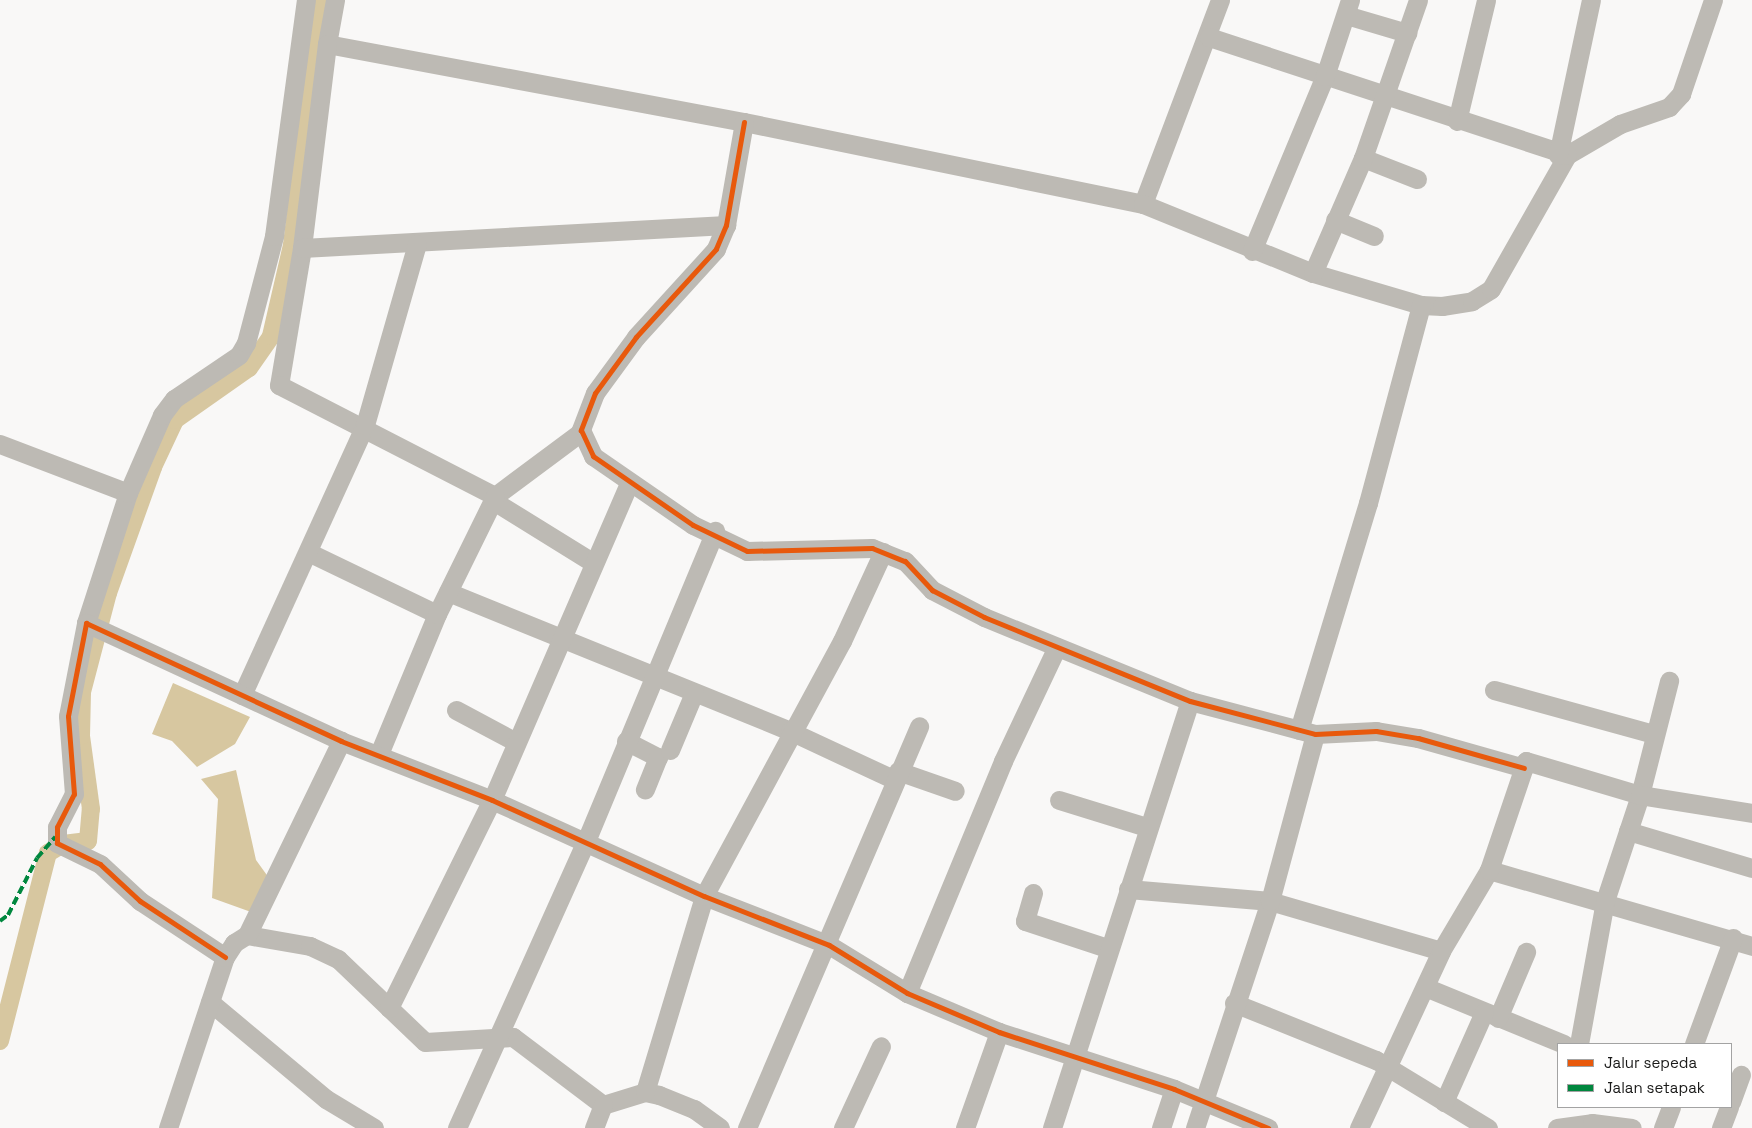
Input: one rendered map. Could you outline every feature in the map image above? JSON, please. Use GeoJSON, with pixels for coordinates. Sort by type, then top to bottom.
{"type":"FeatureCollection","features":[{"type":"Feature","properties":{"kind":"street"},"geometry":{"type":"LineString","coordinates":[[225,957],[140,901],[100,864],[57,843],[57,827],[74,794],[68,716],[86,622],[128,493],[166,408],[186,390],[230,363],[246,343],[274,236],[306,0]]}},
{"type":"Feature","properties":{"kind":"street"},"geometry":{"type":"LineString","coordinates":[[334,0],[302,248],[278,382],[282,388],[364,426],[494,498],[592,562]]}},
{"type":"Feature","properties":{"kind":"street"},"geometry":{"type":"LineString","coordinates":[[1143,204],[1209,37],[1220,0]]}},
{"type":"Feature","properties":{"kind":"street"},"geometry":{"type":"LineString","coordinates":[[1313,273],[1363,158],[1386,98],[1418,0]]}},
{"type":"Feature","properties":{"kind":"street"},"geometry":{"type":"LineString","coordinates":[[1457,121],[1486,0]]}},
{"type":"Feature","properties":{"kind":"street"},"geometry":{"type":"LineString","coordinates":[[327,44],[744,122],[1143,204],[1252,251],[1313,273],[1421,305],[1472,301],[1491,289],[1563,155],[1591,0]]}},
{"type":"Feature","properties":{"kind":"street"},"geometry":{"type":"LineString","coordinates":[[1209,37],[1386,98],[1563,155],[1620,124],[1669,107],[1681,94],[1713,0]]}},
{"type":"Feature","properties":{"kind":"street"},"geometry":{"type":"LineString","coordinates":[[1252,251],[1325,76],[1348,8],[1408,33]]}},
{"type":"Feature","properties":{"kind":"street"},"geometry":{"type":"LineString","coordinates":[[379,754],[437,614],[494,498],[581,432],[595,394],[646,325],[709,260],[726,225],[744,122]]}},
{"type":"Feature","properties":{"kind":"street"},"geometry":{"type":"LineString","coordinates":[[1363,158],[1417,179]]}},
{"type":"Feature","properties":{"kind":"street"},"geometry":{"type":"LineString","coordinates":[[1335,220],[1374,236]]}},
{"type":"Feature","properties":{"kind":"street"},"geometry":{"type":"LineString","coordinates":[[302,248],[417,244],[726,225]]}},
{"type":"Feature","properties":{"kind":"street"},"geometry":{"type":"LineString","coordinates":[[242,695],[364,426],[417,244]]}},
{"type":"Feature","properties":{"kind":"street"},"geometry":{"type":"LineString","coordinates":[[1195,1128],[1234,1002],[1270,901],[1307,732],[1421,305]]}},
{"type":"Feature","properties":{"kind":"street"},"geometry":{"type":"LineString","coordinates":[[581,432],[593,456],[629,484],[714,533],[756,553],[831,547],[883,552],[914,567],[932,590],[1057,648],[1190,700],[1307,732],[1390,732],[1524,768]]}},
{"type":"Feature","properties":{"kind":"street"},"geometry":{"type":"LineString","coordinates":[[0,444],[128,493]]}},
{"type":"Feature","properties":{"kind":"street"},"geometry":{"type":"LineString","coordinates":[[389,1008],[492,800],[592,562],[629,484]]}},
{"type":"Feature","properties":{"kind":"street"},"geometry":{"type":"LineString","coordinates":[[457,1128],[501,1037],[586,841],[652,674],[714,533]]}},
{"type":"Feature","properties":{"kind":"street"},"geometry":{"type":"LineString","coordinates":[[308,552],[437,614]]}},
{"type":"Feature","properties":{"kind":"street"},"geometry":{"type":"LineString","coordinates":[[645,1092],[704,896],[790,731],[842,641],[883,552]]}},
{"type":"Feature","properties":{"kind":"street"},"geometry":{"type":"LineString","coordinates":[[448,592],[896,775],[955,792]]}},
{"type":"Feature","properties":{"kind":"street"},"geometry":{"type":"LineString","coordinates":[[86,622],[341,741],[379,754],[492,800],[704,896],[828,945],[907,993],[999,1032],[1174,1089],[1268,1128]]}},
{"type":"Feature","properties":{"kind":"street"},"geometry":{"type":"LineString","coordinates":[[907,993],[1004,761],[1057,648]]}},
{"type":"Feature","properties":{"kind":"street"},"geometry":{"type":"LineString","coordinates":[[1579,1043],[1606,901],[1640,795],[1669,681]]}},
{"type":"Feature","properties":{"kind":"street"},"geometry":{"type":"LineString","coordinates":[[1494,690],[1654,734]]}},
{"type":"Feature","properties":{"kind":"street"},"geometry":{"type":"LineString","coordinates":[[670,750],[694,693]]}},
{"type":"Feature","properties":{"kind":"street"},"geometry":{"type":"LineString","coordinates":[[1052,1128],[1107,948],[1190,700]]}},
{"type":"Feature","properties":{"kind":"street"},"geometry":{"type":"LineString","coordinates":[[456,710],[516,742]]}},
{"type":"Feature","properties":{"kind":"street"},"geometry":{"type":"LineString","coordinates":[[748,1128],[828,945],[896,775],[919,726]]}},
{"type":"Feature","properties":{"kind":"street"},"geometry":{"type":"LineString","coordinates":[[626,740],[658,757],[646,790]]}},
{"type":"Feature","properties":{"kind":"street"},"geometry":{"type":"LineString","coordinates":[[168,1128],[225,957],[234,943],[247,935],[341,741]]}},
{"type":"Feature","properties":{"kind":"street"},"geometry":{"type":"LineString","coordinates":[[1359,1128],[1389,1067],[1441,951],[1489,870],[1526,761],[1640,795],[1752,814]]}},
{"type":"Feature","properties":{"kind":"street"},"geometry":{"type":"LineString","coordinates":[[1059,800],[1147,827]]}},
{"type":"Feature","properties":{"kind":"street"},"geometry":{"type":"LineString","coordinates":[[1628,831],[1752,868]]}},
{"type":"Feature","properties":{"kind":"street"},"geometry":{"type":"LineString","coordinates":[[1489,870],[1606,901],[1732,938],[1752,946]]}},
{"type":"Feature","properties":{"kind":"street"},"geometry":{"type":"LineString","coordinates":[[1128,889],[1270,901],[1441,951]]}},
{"type":"Feature","properties":{"kind":"street"},"geometry":{"type":"LineString","coordinates":[[1033,893],[1025,921],[1107,948]]}},
{"type":"Feature","properties":{"kind":"street"},"geometry":{"type":"LineString","coordinates":[[247,935],[310,946],[338,959],[425,1042],[501,1037],[524,1042],[603,1105]]}},
{"type":"Feature","properties":{"kind":"street"},"geometry":{"type":"LineString","coordinates":[[1694,1043],[1732,938]]}},
{"type":"Feature","properties":{"kind":"street"},"geometry":{"type":"LineString","coordinates":[[1444,1102],[1526,952]]}},
{"type":"Feature","properties":{"kind":"street"},"geometry":{"type":"LineString","coordinates":[[1425,987],[1561,1043]]}},
{"type":"Feature","properties":{"kind":"street"},"geometry":{"type":"LineString","coordinates":[[210,1002],[326,1099],[374,1128]]}},
{"type":"Feature","properties":{"kind":"street"},"geometry":{"type":"LineString","coordinates":[[1234,1002],[1389,1067],[1488,1128]]}},
{"type":"Feature","properties":{"kind":"street"},"geometry":{"type":"LineString","coordinates":[[965,1128],[999,1032]]}},
{"type":"Feature","properties":{"kind":"street"},"geometry":{"type":"LineString","coordinates":[[843,1128],[881,1046]]}},
{"type":"Feature","properties":{"kind":"street"},"geometry":{"type":"LineString","coordinates":[[1732,1099],[1741,1076]]}},
{"type":"Feature","properties":{"kind":"street"},"geometry":{"type":"LineString","coordinates":[[1161,1128],[1174,1089]]}},
{"type":"Feature","properties":{"kind":"street"},"geometry":{"type":"LineString","coordinates":[[603,1105],[645,1092],[673,1098],[720,1128]]}},
{"type":"Feature","properties":{"kind":"street"},"geometry":{"type":"LineString","coordinates":[[594,1128],[603,1105]]}},
{"type":"Feature","properties":{"kind":"street"},"geometry":{"type":"LineString","coordinates":[[1664,1128],[1671,1108]]}},
{"type":"Feature","properties":{"kind":"street"},"geometry":{"type":"LineString","coordinates":[[1721,1128],[1729,1108]]}},
{"type":"Feature","properties":{"kind":"street"},"geometry":{"type":"LineString","coordinates":[[1563,1120],[1632,1128]]}},
{"type":"Feature","properties":{"kind":"shaded area"},"geometry":{"type":"Polygon","coordinates":[[[173,683],[250,717],[235,744],[197,767],[172,741],[152,734],[173,683]]]}},
{"type":"Feature","properties":{"kind":"shaded area"},"geometry":{"type":"Polygon","coordinates":[[[236,770],[256,860],[269,878],[251,912],[212,898],[218,799],[201,779],[236,770]]]}},
{"type":"Feature","properties":{"kind":"waterway"},"geometry":{"type":"LineString","coordinates":[[0,1041],[48,853],[63,844],[88,841],[91,809],[81,736],[82,692],[108,593],[153,467],[175,420],[249,368],[271,336],[292,245],[320,0]]}},
{"type":"Feature","properties":{"kind":"marked path"},"geometry":{"type":"LineString","coordinates":[[0,921],[8,915],[37,858],[55,837]]}},
{"type":"Feature","properties":{"kind":"cycle path"},"geometry":{"type":"LineString","coordinates":[[744,122],[726,225],[716,249],[636,337],[595,393],[581,430],[593,456],[693,525],[747,551],[872,548],[905,561],[932,590],[984,617],[1190,701],[1315,734],[1376,731],[1418,738],[1524,768]]}},
{"type":"Feature","properties":{"kind":"cycle path"},"geometry":{"type":"LineString","coordinates":[[225,957],[140,901],[100,864],[57,843],[57,827],[74,794],[68,716],[86,623],[341,741],[492,800],[704,896],[829,945],[907,993],[999,1032],[1174,1089],[1268,1128]]}}]}
